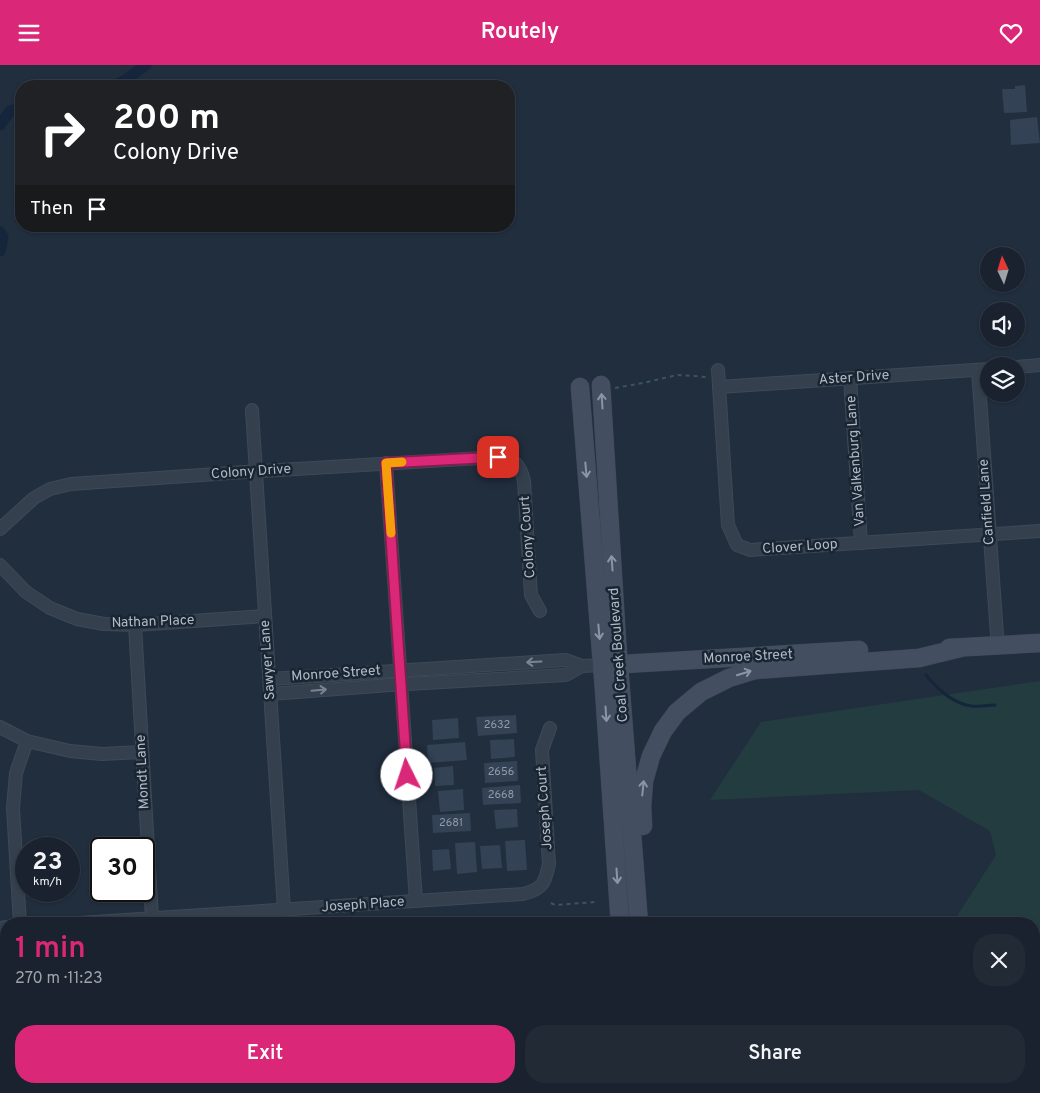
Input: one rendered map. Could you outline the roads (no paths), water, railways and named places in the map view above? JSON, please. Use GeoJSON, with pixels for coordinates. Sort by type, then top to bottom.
{"type":"FeatureCollection","features":[{"type":"Feature","properties":{"kind":"main road","name":"Coal Creek Boulevard"},"geometry":{"type":"LineString","coordinates":[[608,386],[610,665],[620,917]]}},
{"type":"Feature","properties":{"kind":"main road","name":"Coal Creek Boulevard"},"geometry":{"type":"LineString","coordinates":[[580,387],[638,917]]}},
{"type":"Feature","properties":{"kind":"main road","name":"Monroe Street"},"geometry":{"type":"LineString","coordinates":[[914,647],[949,639],[1040,632]]}},
{"type":"Feature","properties":{"kind":"main road","name":"Monroe Street"},"geometry":{"type":"LineString","coordinates":[[610,665],[914,647],[960,648],[1040,643]]}},
{"type":"Feature","properties":{"kind":"main road"},"geometry":{"type":"LineString","coordinates":[[650,917],[642,807],[644,781],[651,756],[663,731],[677,712],[701,692],[729,678],[755,670],[919,658],[960,648]]}},
{"type":"Feature","properties":{"kind":"street"},"geometry":{"type":"LineString","coordinates":[[1025,366],[1040,365]]}},
{"type":"Feature","properties":{"kind":"street","name":"Aster Drive"},"geometry":{"type":"LineString","coordinates":[[719,387],[980,369]]}},
{"type":"Feature","properties":{"kind":"street","name":"Clover Loop"},"geometry":{"type":"LineString","coordinates":[[718,371],[728,525],[737,545],[750,550],[1040,531]]}},
{"type":"Feature","properties":{"kind":"street","name":"Van Valkenburg Lane"},"geometry":{"type":"LineString","coordinates":[[850,378],[861,543]]}},
{"type":"Feature","properties":{"kind":"street","name":"Canfield Lane"},"geometry":{"type":"LineString","coordinates":[[984,402],[996,635]]}},
{"type":"Feature","properties":{"kind":"street","name":"Sawyer Lane"},"geometry":{"type":"LineString","coordinates":[[252,410],[284,910]]}},
{"type":"Feature","properties":{"kind":"street","name":"Colony Drive"},"geometry":{"type":"LineString","coordinates":[[0,529],[34,498],[50,489],[70,484],[498,457],[508,458],[516,463]]}},
{"type":"Feature","properties":{"kind":"street"},"geometry":{"type":"LineString","coordinates":[[386,463],[416,901]]}},
{"type":"Feature","properties":{"kind":"street","name":"Colony Court"},"geometry":{"type":"LineString","coordinates":[[516,463],[522,471],[524,481],[532,595],[540,611]]}},
{"type":"Feature","properties":{"kind":"street","name":"Nathan Place"},"geometry":{"type":"LineString","coordinates":[[0,565],[26,592],[50,608],[77,619],[104,624],[135,625],[265,616]]}},
{"type":"Feature","properties":{"kind":"street","name":"Mondt Lane"},"geometry":{"type":"LineString","coordinates":[[135,625],[152,917]]}},
{"type":"Feature","properties":{"kind":"street","name":"Monroe Street"},"geometry":{"type":"LineString","coordinates":[[270,679],[566,660],[582,666],[610,665]]}},
{"type":"Feature","properties":{"kind":"street","name":"Monroe Street"},"geometry":{"type":"LineString","coordinates":[[271,694],[401,684],[566,675],[582,666]]}},
{"type":"Feature","properties":{"kind":"street"},"geometry":{"type":"LineString","coordinates":[[0,727],[27,741],[70,751],[102,754],[142,752]]}},
{"type":"Feature","properties":{"kind":"street","name":"Joseph Court"},"geometry":{"type":"LineString","coordinates":[[541,887],[546,878],[549,864],[542,750],[550,728]]}},
{"type":"Feature","properties":{"kind":"street"},"geometry":{"type":"LineString","coordinates":[[20,917],[13,808],[16,773],[27,741]]}},
{"type":"Feature","properties":{"kind":"street","name":"Joseph Place"},"geometry":{"type":"LineString","coordinates":[[168,917],[523,894],[533,892],[541,887]]}},
{"type":"Feature","properties":{"kind":"waterway"},"geometry":{"type":"LineString","coordinates":[[125,80],[146,65]]}},
{"type":"Feature","properties":{"kind":"waterway"},"geometry":{"type":"LineString","coordinates":[[0,125],[10,111],[15,109]]}},
{"type":"Feature","properties":{"kind":"waterway"},"geometry":{"type":"LineString","coordinates":[[0,232],[3,237],[0,251]]}},
{"type":"Feature","properties":{"kind":"waterway"},"geometry":{"type":"LineString","coordinates":[[926,675],[935,686],[958,702],[974,706],[995,705]]}}]}
